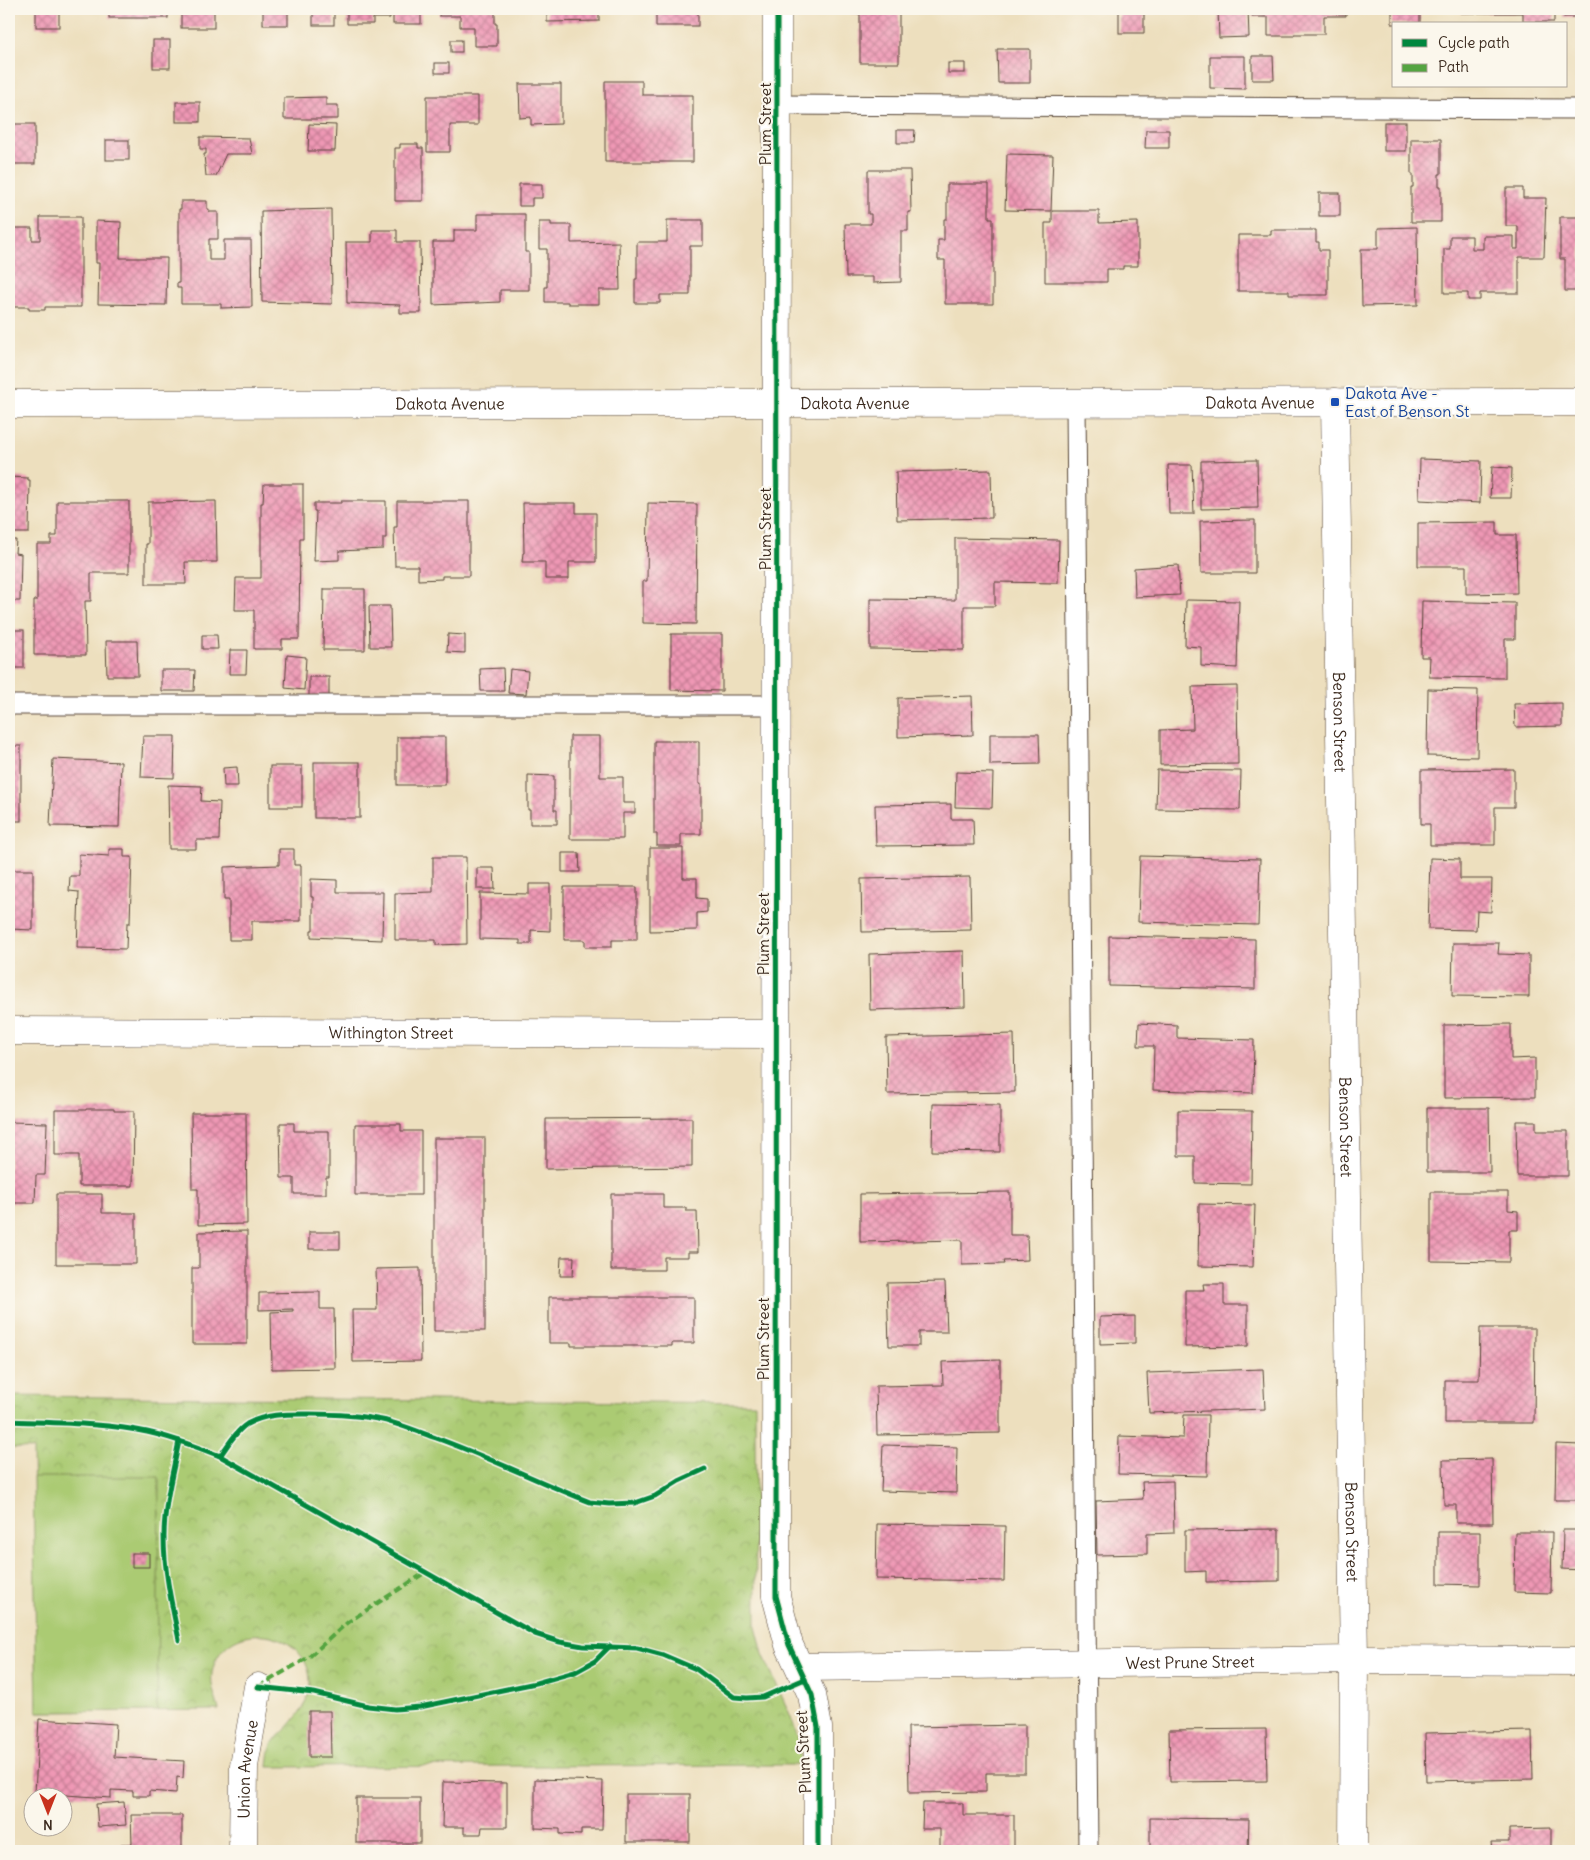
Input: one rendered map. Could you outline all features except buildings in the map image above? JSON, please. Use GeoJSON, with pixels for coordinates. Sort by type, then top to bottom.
{"type":"FeatureCollection","features":[{"type":"Feature","properties":{"kind":"street","name":"Plum Street"},"geometry":{"type":"LineString","coordinates":[[777,9],[776,1596],[789,1645],[812,1695],[818,1727],[818,1851]]}},
{"type":"Feature","properties":{"kind":"street","name":"Benson Street"},"geometry":{"type":"LineString","coordinates":[[1335,402],[1354,1660],[1353,1851]]}},
{"type":"Feature","properties":{"kind":"street","name":"Dakota Avenue"},"geometry":{"type":"LineString","coordinates":[[9,404],[1581,402]]}},
{"type":"Feature","properties":{"kind":"street","name":"Withington Street"},"geometry":{"type":"LineString","coordinates":[[9,1031],[775,1034]]}},
{"type":"Feature","properties":{"kind":"street","name":"West Prune Street"},"geometry":{"type":"LineString","coordinates":[[800,1667],[1354,1660],[1581,1661]]}},
{"type":"Feature","properties":{"kind":"street","name":"Union Avenue"},"geometry":{"type":"LineString","coordinates":[[244,1851],[244,1766],[258,1687]]}},
{"type":"Feature","properties":{"kind":"lane"},"geometry":{"type":"LineString","coordinates":[[777,105],[1581,108]]}},
{"type":"Feature","properties":{"kind":"lane"},"geometry":{"type":"LineString","coordinates":[[1076,402],[1088,1851]]}},
{"type":"Feature","properties":{"kind":"lane"},"geometry":{"type":"LineString","coordinates":[[9,705],[776,705]]}},
{"type":"Feature","properties":{"kind":"green space"},"geometry":{"type":"Polygon","coordinates":[[[9,1396],[755,1403],[756,1627],[763,1654],[791,1717],[799,1741],[801,1765],[268,1767],[272,1744],[292,1722],[306,1701],[310,1677],[300,1654],[288,1643],[273,1637],[257,1635],[242,1637],[229,1644],[218,1656],[212,1678],[219,1710],[37,1712],[33,1449],[9,1448],[9,1396]]]}},
{"type":"Feature","properties":{"kind":"green space"},"geometry":{"type":"Polygon","coordinates":[[[33,1477],[159,1477],[157,1711],[37,1712],[33,1477]]]}},
{"type":"Feature","properties":{"kind":"marked path"},"geometry":{"type":"LineString","coordinates":[[258,1687],[309,1657],[348,1622],[426,1572]]}},
{"type":"Feature","properties":{"kind":"cycle path"},"geometry":{"type":"LineString","coordinates":[[777,9],[776,1596],[789,1645],[812,1695],[818,1727],[818,1851]]}},
{"type":"Feature","properties":{"kind":"cycle path"},"geometry":{"type":"LineString","coordinates":[[220,1456],[239,1430],[254,1420],[278,1415],[328,1414],[373,1418],[403,1426],[456,1445],[590,1502],[609,1504],[635,1503],[655,1496],[679,1481],[705,1469]]}},
{"type":"Feature","properties":{"kind":"cycle path"},"geometry":{"type":"LineString","coordinates":[[9,1421],[78,1424],[131,1429],[184,1442],[220,1456],[535,1634],[560,1642],[583,1646],[637,1648],[663,1655],[696,1669],[734,1697],[763,1697],[805,1679]]}},
{"type":"Feature","properties":{"kind":"cycle path"},"geometry":{"type":"LineString","coordinates":[[179,1441],[164,1525],[167,1576],[179,1640]]}},
{"type":"Feature","properties":{"kind":"cycle path"},"geometry":{"type":"LineString","coordinates":[[258,1687],[314,1693],[368,1706],[395,1709],[420,1707],[536,1683],[575,1672],[595,1661],[610,1646]]}},
{"type":"Feature","properties":{"kind":"place","name":"Dakota Ave - East of Benson St"},"geometry":{"type":"Point","coordinates":[1335,402]}}]}
